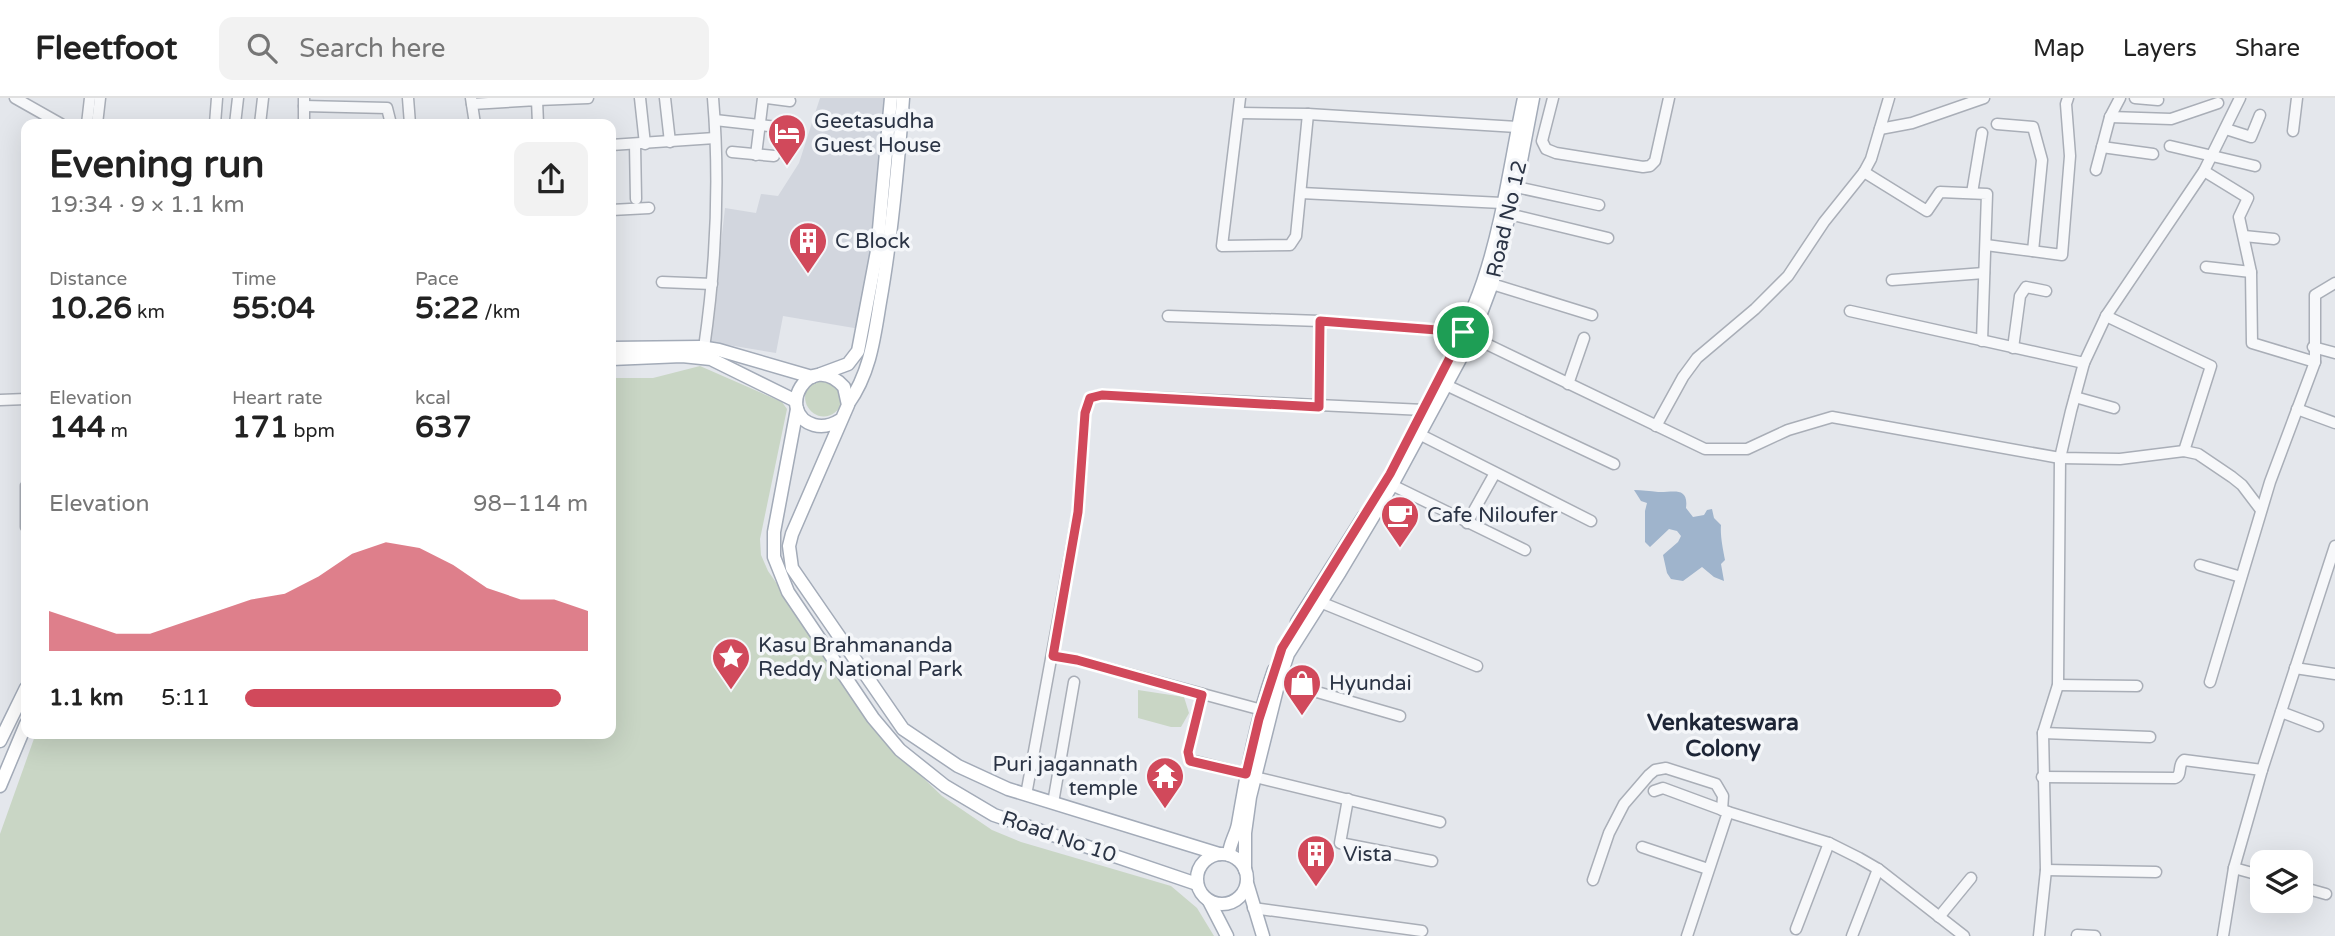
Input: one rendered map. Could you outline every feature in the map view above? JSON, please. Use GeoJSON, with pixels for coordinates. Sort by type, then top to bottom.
{"type":"FeatureCollection","features":[{"type":"Feature","properties":{"kind":"main road"},"geometry":{"type":"LineString","coordinates":[[797,405],[798,391],[803,382],[848,364],[858,351],[877,251],[891,98]]}},
{"type":"Feature","properties":{"kind":"main road"},"geometry":{"type":"LineString","coordinates":[[773,546],[789,546],[840,420],[860,387],[870,361],[889,253],[903,98]]}},
{"type":"Feature","properties":{"kind":"main road"},"geometry":{"type":"LineString","coordinates":[[1224,855],[1238,825],[1251,776],[1262,710],[1282,648],[1390,474],[1468,335],[1506,208],[1517,127],[1524,98]]}},
{"type":"Feature","properties":{"kind":"main road","name":"Road No 12"},"geometry":{"type":"LineString","coordinates":[[1264,936],[1253,908],[1246,876],[1245,833],[1251,776],[1279,681],[1288,654],[1392,485],[1446,384],[1492,284],[1506,208],[1516,187],[1534,98]]}},
{"type":"Feature","properties":{"kind":"main road"},"geometry":{"type":"LineString","coordinates":[[616,348],[704,348],[816,376],[830,376],[844,387],[848,405]]}},
{"type":"Feature","properties":{"kind":"main road"},"geometry":{"type":"LineString","coordinates":[[616,359],[682,356],[711,359],[797,405],[808,422],[816,426],[833,425],[840,420]]}},
{"type":"Feature","properties":{"kind":"main road","name":"Road No 10"},"geometry":{"type":"LineString","coordinates":[[797,405],[773,546],[779,573],[788,592],[873,718],[900,751],[945,786],[994,815],[1197,884]]}},
{"type":"Feature","properties":{"kind":"main road","name":"Road No 10"},"geometry":{"type":"LineString","coordinates":[[789,546],[792,568],[903,729],[958,766],[1008,789],[1224,855]]}},
{"type":"Feature","properties":{"kind":"main road"},"geometry":{"type":"LineString","coordinates":[[0,741],[4,725],[21,696]]}},
{"type":"Feature","properties":{"kind":"main road"},"geometry":{"type":"LineString","coordinates":[[0,785],[21,736]]}},
{"type":"Feature","properties":{"kind":"main road"},"geometry":{"type":"LineString","coordinates":[[1209,901],[1224,904],[1239,897],[1246,876],[1238,861],[1224,855],[1204,861],[1197,876],[1197,884],[1227,936]]}},
{"type":"Feature","properties":{"kind":"street"},"geometry":{"type":"LineString","coordinates":[[15,98],[52,119]]}},
{"type":"Feature","properties":{"kind":"street"},"geometry":{"type":"LineString","coordinates":[[88,119],[90,98]]}},
{"type":"Feature","properties":{"kind":"street"},"geometry":{"type":"LineString","coordinates":[[98,119],[100,98]]}},
{"type":"Feature","properties":{"kind":"street"},"geometry":{"type":"LineString","coordinates":[[215,119],[217,98]]}},
{"type":"Feature","properties":{"kind":"street"},"geometry":{"type":"LineString","coordinates":[[236,119],[238,98]]}},
{"type":"Feature","properties":{"kind":"street"},"geometry":{"type":"LineString","coordinates":[[260,119],[262,98]]}},
{"type":"Feature","properties":{"kind":"street"},"geometry":{"type":"LineString","coordinates":[[474,119],[471,101],[588,98]]}},
{"type":"Feature","properties":{"kind":"street"},"geometry":{"type":"LineString","coordinates":[[636,199],[640,98]]}},
{"type":"Feature","properties":{"kind":"street"},"geometry":{"type":"LineString","coordinates":[[665,98],[670,142]]}},
{"type":"Feature","properties":{"kind":"street"},"geometry":{"type":"LineString","coordinates":[[704,348],[718,209],[713,98]]}},
{"type":"Feature","properties":{"kind":"street"},"geometry":{"type":"LineString","coordinates":[[756,155],[765,98],[790,102]]}},
{"type":"Feature","properties":{"kind":"street"},"geometry":{"type":"LineString","coordinates":[[1240,98],[1222,246],[1290,244],[1296,236],[1308,114]]}},
{"type":"Feature","properties":{"kind":"street"},"geometry":{"type":"LineString","coordinates":[[1553,98],[1542,141],[1546,149],[1556,153],[1643,167],[1650,166],[1655,161],[1669,98]]}},
{"type":"Feature","properties":{"kind":"street"},"geometry":{"type":"LineString","coordinates":[[1656,426],[1683,377],[1697,358],[1755,309],[1788,276],[1824,222],[1864,172],[1889,98]]}},
{"type":"Feature","properties":{"kind":"street"},"geometry":{"type":"LineString","coordinates":[[1880,129],[1912,123],[1984,98]]}},
{"type":"Feature","properties":{"kind":"street"},"geometry":{"type":"LineString","coordinates":[[1986,245],[2062,255],[2070,156],[2068,98]]}},
{"type":"Feature","properties":{"kind":"street"},"geometry":{"type":"LineString","coordinates":[[2096,170],[2110,117],[2120,98]]}},
{"type":"Feature","properties":{"kind":"street"},"geometry":{"type":"LineString","coordinates":[[2135,98],[2158,100]]}},
{"type":"Feature","properties":{"kind":"street"},"geometry":{"type":"LineString","coordinates":[[2039,936],[2046,870],[2043,733],[2058,685],[2060,458],[2084,363],[2106,316],[2204,171],[2240,98]]}},
{"type":"Feature","properties":{"kind":"street"},"geometry":{"type":"LineString","coordinates":[[2293,131],[2297,98]]}},
{"type":"Feature","properties":{"kind":"street"},"geometry":{"type":"LineString","coordinates":[[537,100],[538,119]]}},
{"type":"Feature","properties":{"kind":"street"},"geometry":{"type":"LineString","coordinates":[[2110,117],[2171,119],[2217,101],[2228,125],[2251,137],[2260,115]]}},
{"type":"Feature","properties":{"kind":"street"},"geometry":{"type":"LineString","coordinates":[[304,102],[408,102]]}},
{"type":"Feature","properties":{"kind":"street"},"geometry":{"type":"LineString","coordinates":[[1239,113],[1308,114],[1517,127]]}},
{"type":"Feature","properties":{"kind":"street"},"geometry":{"type":"LineString","coordinates":[[715,120],[795,129]]}},
{"type":"Feature","properties":{"kind":"street"},"geometry":{"type":"LineString","coordinates":[[1997,124],[2033,127],[2042,160],[2033,251]]}},
{"type":"Feature","properties":{"kind":"street"},"geometry":{"type":"LineString","coordinates":[[1972,193],[1982,132]]}},
{"type":"Feature","properties":{"kind":"street"},"geometry":{"type":"LineString","coordinates":[[616,145],[715,138]]}},
{"type":"Feature","properties":{"kind":"street"},"geometry":{"type":"LineString","coordinates":[[2170,146],[2255,166]]}},
{"type":"Feature","properties":{"kind":"street"},"geometry":{"type":"LineString","coordinates":[[2102,147],[2153,154]]}},
{"type":"Feature","properties":{"kind":"street"},"geometry":{"type":"LineString","coordinates":[[732,152],[774,156]]}},
{"type":"Feature","properties":{"kind":"street"},"geometry":{"type":"LineString","coordinates":[[2204,171],[2248,198],[2239,214],[2251,272],[2252,343],[2315,362]]}},
{"type":"Feature","properties":{"kind":"street"},"geometry":{"type":"LineString","coordinates":[[1864,172],[1927,211],[1940,192],[1987,194],[1982,341]]}},
{"type":"Feature","properties":{"kind":"street"},"geometry":{"type":"LineString","coordinates":[[1516,187],[1599,205]]}},
{"type":"Feature","properties":{"kind":"street"},"geometry":{"type":"LineString","coordinates":[[1301,193],[1506,208],[1608,238]]}},
{"type":"Feature","properties":{"kind":"street"},"geometry":{"type":"LineString","coordinates":[[616,210],[649,208]]}},
{"type":"Feature","properties":{"kind":"street"},"geometry":{"type":"LineString","coordinates":[[2244,236],[2274,239]]}},
{"type":"Feature","properties":{"kind":"street"},"geometry":{"type":"LineString","coordinates":[[2206,267],[2251,272]]}},
{"type":"Feature","properties":{"kind":"street"},"geometry":{"type":"LineString","coordinates":[[1892,280],[1984,273]]}},
{"type":"Feature","properties":{"kind":"street"},"geometry":{"type":"LineString","coordinates":[[662,282],[712,284]]}},
{"type":"Feature","properties":{"kind":"street"},"geometry":{"type":"LineString","coordinates":[[2210,682],[2261,510],[2315,362],[2315,295],[2335,283]]}},
{"type":"Feature","properties":{"kind":"street"},"geometry":{"type":"LineString","coordinates":[[1492,284],[1592,315]]}},
{"type":"Feature","properties":{"kind":"street"},"geometry":{"type":"LineString","coordinates":[[2013,348],[2020,296],[2026,287],[2046,291]]}},
{"type":"Feature","properties":{"kind":"street"},"geometry":{"type":"LineString","coordinates":[[1850,312],[2084,363]]}},
{"type":"Feature","properties":{"kind":"street"},"geometry":{"type":"LineString","coordinates":[[1168,316],[1320,321],[1468,335],[1705,449],[1747,449],[1787,430],[1832,417],[2060,458],[2120,459],[2184,451],[2198,454],[2232,477],[2242,485],[2261,510]]}},
{"type":"Feature","properties":{"kind":"street"},"geometry":{"type":"LineString","coordinates":[[2106,316],[2211,366],[2184,451]]}},
{"type":"Feature","properties":{"kind":"street"},"geometry":{"type":"LineString","coordinates":[[1319,407],[1320,321]]}},
{"type":"Feature","properties":{"kind":"street"},"geometry":{"type":"LineString","coordinates":[[1568,384],[1584,338]]}},
{"type":"Feature","properties":{"kind":"street"},"geometry":{"type":"LineString","coordinates":[[2313,346],[2335,353]]}},
{"type":"Feature","properties":{"kind":"street"},"geometry":{"type":"LineString","coordinates":[[1446,384],[1614,464]]}},
{"type":"Feature","properties":{"kind":"street"},"geometry":{"type":"LineString","coordinates":[[1026,795],[1078,512],[1085,413],[1090,398],[1102,395],[1424,410]]}},
{"type":"Feature","properties":{"kind":"street"},"geometry":{"type":"LineString","coordinates":[[2075,397],[2114,408]]}},
{"type":"Feature","properties":{"kind":"street"},"geometry":{"type":"LineString","coordinates":[[0,400],[21,399]]}},
{"type":"Feature","properties":{"kind":"street"},"geometry":{"type":"LineString","coordinates":[[2297,409],[2335,423]]}},
{"type":"Feature","properties":{"kind":"street"},"geometry":{"type":"LineString","coordinates":[[1419,434],[1591,521]]}},
{"type":"Feature","properties":{"kind":"street"},"geometry":{"type":"LineString","coordinates":[[1467,523],[1496,473]]}},
{"type":"Feature","properties":{"kind":"street"},"geometry":{"type":"LineString","coordinates":[[1392,485],[1524,550]]}},
{"type":"Feature","properties":{"kind":"street"},"geometry":{"type":"LineString","coordinates":[[2225,936],[2234,868],[2262,770],[2335,547]]}},
{"type":"Feature","properties":{"kind":"street"},"geometry":{"type":"LineString","coordinates":[[2200,565],[2241,578]]}},
{"type":"Feature","properties":{"kind":"street"},"geometry":{"type":"LineString","coordinates":[[1321,602],[1477,666]]}},
{"type":"Feature","properties":{"kind":"street"},"geometry":{"type":"LineString","coordinates":[[1053,656],[1077,660],[1262,710]]}},
{"type":"Feature","properties":{"kind":"street"},"geometry":{"type":"LineString","coordinates":[[2295,668],[2335,674]]}},
{"type":"Feature","properties":{"kind":"street"},"geometry":{"type":"LineString","coordinates":[[1279,681],[1400,716]]}},
{"type":"Feature","properties":{"kind":"street"},"geometry":{"type":"LineString","coordinates":[[1053,803],[1074,682]]}},
{"type":"Feature","properties":{"kind":"street"},"geometry":{"type":"LineString","coordinates":[[2058,685],[2137,686]]}},
{"type":"Feature","properties":{"kind":"street"},"geometry":{"type":"LineString","coordinates":[[1202,695],[1188,752],[1190,761],[1440,822]]}},
{"type":"Feature","properties":{"kind":"street"},"geometry":{"type":"LineString","coordinates":[[2281,712],[2318,726]]}},
{"type":"Feature","properties":{"kind":"street"},"geometry":{"type":"LineString","coordinates":[[2043,733],[2150,737]]}},
{"type":"Feature","properties":{"kind":"street"},"geometry":{"type":"LineString","coordinates":[[2042,777],[2175,778],[2179,775],[2180,764],[2184,760],[2262,770]]}},
{"type":"Feature","properties":{"kind":"street"},"geometry":{"type":"LineString","coordinates":[[1593,880],[1609,833],[1624,804],[1655,770],[1666,768],[1716,784],[1723,796],[1725,811],[1686,936]]}},
{"type":"Feature","properties":{"kind":"street"},"geometry":{"type":"LineString","coordinates":[[1654,791],[1663,788],[1725,811],[1829,843],[1878,869],[1964,936]]}},
{"type":"Feature","properties":{"kind":"street"},"geometry":{"type":"LineString","coordinates":[[1348,799],[1340,843],[1432,861]]}},
{"type":"Feature","properties":{"kind":"street"},"geometry":{"type":"LineString","coordinates":[[1796,929],[1829,843]]}},
{"type":"Feature","properties":{"kind":"street"},"geometry":{"type":"LineString","coordinates":[[1642,847],[1708,869]]}},
{"type":"Feature","properties":{"kind":"street"},"geometry":{"type":"LineString","coordinates":[[2234,868],[2250,872]]}},
{"type":"Feature","properties":{"kind":"street"},"geometry":{"type":"LineString","coordinates":[[1852,936],[1878,869]]}},
{"type":"Feature","properties":{"kind":"street"},"geometry":{"type":"LineString","coordinates":[[2046,870],[2156,872]]}},
{"type":"Feature","properties":{"kind":"street"},"geometry":{"type":"LineString","coordinates":[[1939,917],[1971,878]]}},
{"type":"Feature","properties":{"kind":"street"},"geometry":{"type":"LineString","coordinates":[[2313,890],[2326,894]]}},
{"type":"Feature","properties":{"kind":"street"},"geometry":{"type":"LineString","coordinates":[[1253,908],[1422,931]]}},
{"type":"Feature","properties":{"kind":"street"},"geometry":{"type":"LineString","coordinates":[[2077,935],[2095,936]]}},
{"type":"Feature","properties":{"kind":"shaded area"},"geometry":{"type":"Polygon","coordinates":[[[820,98],[889,98],[881,208],[860,329],[783,316],[776,353],[710,342],[725,208],[756,213],[761,194],[778,196],[799,163],[820,98]]]}},
{"type":"Feature","properties":{"kind":"green space","name":"Kasu Brahmananda Reddy National Park"},"geometry":{"type":"Polygon","coordinates":[[[700,366],[782,402],[787,409],[760,539],[761,555],[768,571],[891,747],[942,796],[992,830],[1021,842],[1171,886],[1197,908],[1214,936],[0,936],[0,834],[34,739],[616,739],[616,378],[653,378],[700,366]]]}},
{"type":"Feature","properties":{"kind":"green space"},"geometry":{"type":"Polygon","coordinates":[[[831,378],[845,398],[830,415],[814,414],[805,400],[806,391],[812,381],[831,378]]]}},
{"type":"Feature","properties":{"kind":"green space"},"geometry":{"type":"Polygon","coordinates":[[[1138,690],[1184,697],[1189,713],[1181,727],[1138,718],[1138,690]]]}},
{"type":"Feature","properties":{"kind":"water"},"geometry":{"type":"Polygon","coordinates":[[[1634,490],[1682,493],[1685,496],[1686,508],[1693,517],[1704,515],[1707,510],[1712,509],[1714,518],[1721,525],[1725,560],[1721,564],[1724,581],[1702,567],[1683,581],[1671,579],[1663,555],[1681,536],[1677,531],[1669,529],[1650,547],[1645,542],[1647,503],[1641,501],[1634,490]]]}},
{"type":"Feature","properties":{"kind":"place","name":"Geetasudha Guest House"},"geometry":{"type":"Point","coordinates":[787,167]}},
{"type":"Feature","properties":{"kind":"place","name":"C Block"},"geometry":{"type":"Point","coordinates":[808,275]}},
{"type":"Feature","properties":{"kind":"place","name":"Cafe Niloufer"},"geometry":{"type":"Point","coordinates":[1400,549]}},
{"type":"Feature","properties":{"kind":"place","name":"Kasu Brahmananda Reddy National Park"},"geometry":{"type":"Point","coordinates":[731,691]}},
{"type":"Feature","properties":{"kind":"place","name":"Hyundai"},"geometry":{"type":"Point","coordinates":[1302,717]}},
{"type":"Feature","properties":{"kind":"place","name":"Puri jagannath temple"},"geometry":{"type":"Point","coordinates":[1165,810]}},
{"type":"Feature","properties":{"kind":"place","name":"Vista"},"geometry":{"type":"Point","coordinates":[1316,888]}},
{"type":"Feature","properties":{"kind":"district","name":"Venkateswara Colony"},"geometry":{"type":"Point","coordinates":[1723,736]}},
{"type":"Feature","properties":{"kind":"route"},"geometry":{"type":"LineString","coordinates":[[1320,321],[1463,332],[1390,474],[1282,648],[1271,677],[1246,774],[1190,761],[1188,752],[1202,695],[1077,660],[1053,656],[1078,512],[1085,413],[1090,398],[1102,395],[1319,407],[1320,321]]}}]}
